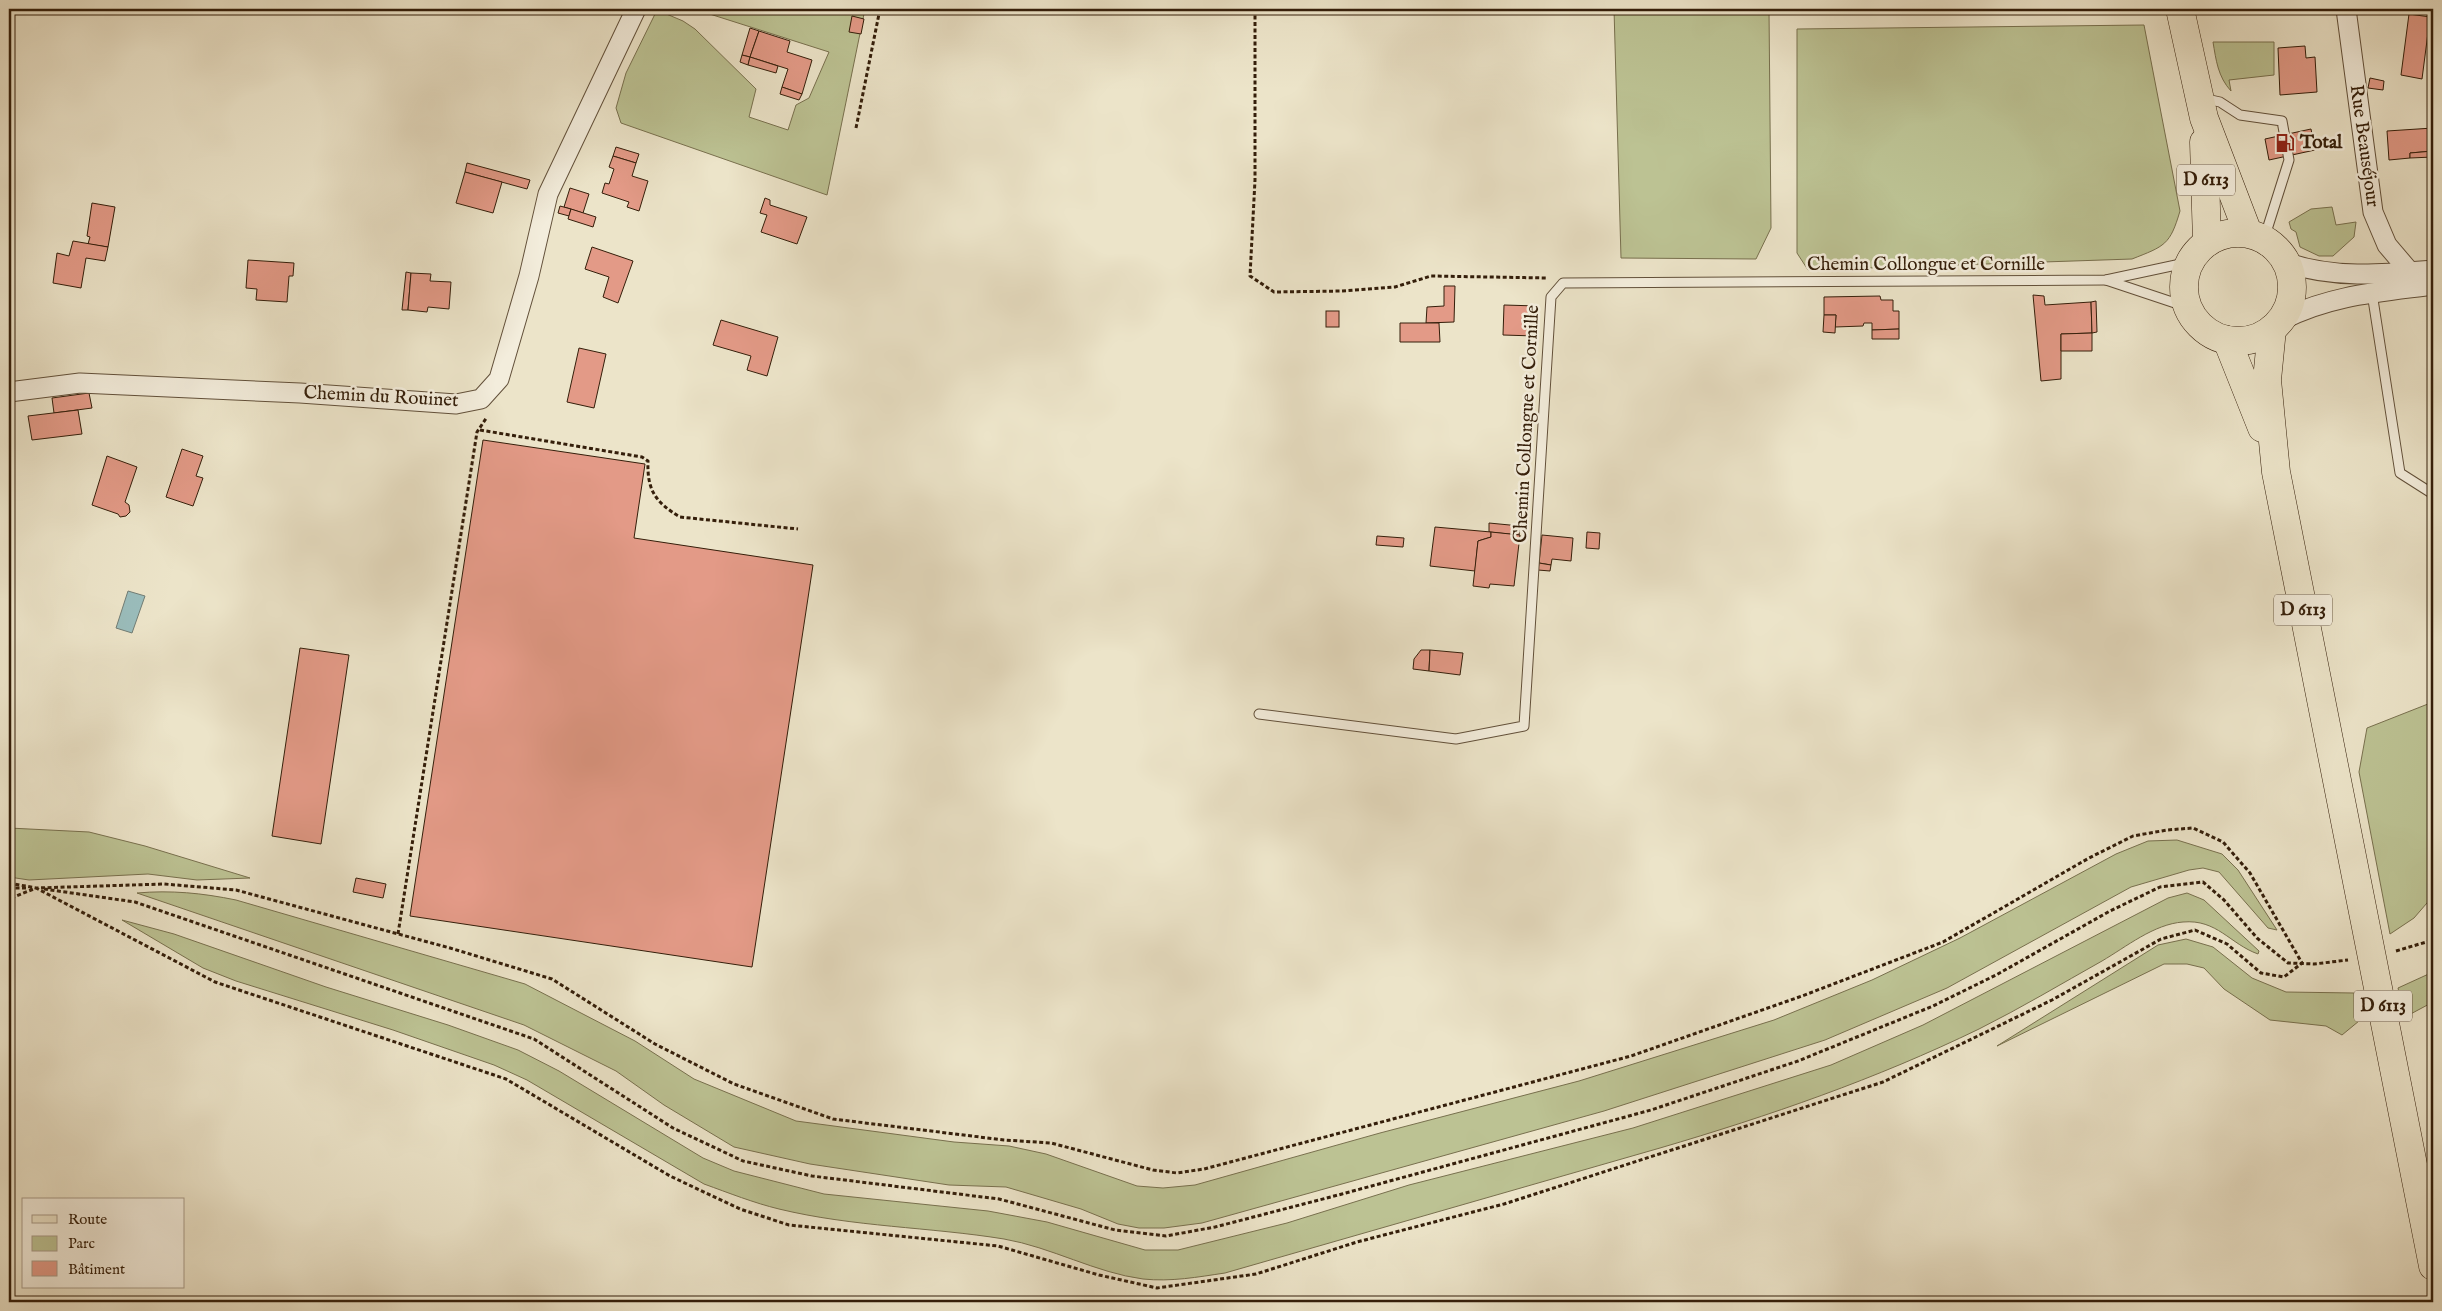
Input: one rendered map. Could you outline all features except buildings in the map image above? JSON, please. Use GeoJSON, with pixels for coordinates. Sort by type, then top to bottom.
{"type":"FeatureCollection","features":[{"type":"Feature","properties":{"kind":"main road","name":"D 6113"},"geometry":{"type":"LineString","coordinates":[[2180,9],[2201,107],[2256,236]]}},
{"type":"Feature","properties":{"kind":"main road","name":"D 6113"},"geometry":{"type":"LineString","coordinates":[[2199,252],[2201,107]]}},
{"type":"Feature","properties":{"kind":"main road"},"geometry":{"type":"LineString","coordinates":[[2234,233],[2256,236],[2278,250],[2288,264],[2293,292],[2289,307],[2277,324],[2259,338],[2243,341],[2227,340],[2203,328],[2188,307],[2184,284],[2199,252],[2220,236],[2234,233]]}},
{"type":"Feature","properties":{"kind":"main road","name":"D 6113"},"geometry":{"type":"LineString","coordinates":[[2277,324],[2267,380],[2276,472],[2433,1266]]}},
{"type":"Feature","properties":{"kind":"main road","name":"D 6113"},"geometry":{"type":"LineString","coordinates":[[2227,340],[2255,409],[2276,472]]}},
{"type":"Feature","properties":{"kind":"street","name":"Chemin du Rouinet"},"geometry":{"type":"LineString","coordinates":[[9,392],[80,383],[300,393],[456,404],[480,399],[499,379],[528,276],[548,194],[636,9]]}},
{"type":"Feature","properties":{"kind":"street","name":"Rue Beauséjour"},"geometry":{"type":"LineString","coordinates":[[2346,9],[2372,212],[2387,245],[2410,272]]}},
{"type":"Feature","properties":{"kind":"street"},"geometry":{"type":"LineString","coordinates":[[2288,264],[2309,271],[2338,274],[2433,270]]}},
{"type":"Feature","properties":{"kind":"street"},"geometry":{"type":"LineString","coordinates":[[2277,324],[2307,307],[2343,297],[2433,286]]}},
{"type":"Feature","properties":{"kind":"lane"},"geometry":{"type":"LineString","coordinates":[[2201,107],[2220,102],[2240,115],[2282,121],[2289,160],[2256,236]]}},
{"type":"Feature","properties":{"kind":"lane"},"geometry":{"type":"LineString","coordinates":[[2106,280],[2199,252]]}},
{"type":"Feature","properties":{"kind":"lane","name":"Chemin Collongue et Cornille"},"geometry":{"type":"LineString","coordinates":[[1259,714],[1456,739],[1524,726],[1551,297],[1563,283],[2106,280]]}},
{"type":"Feature","properties":{"kind":"lane"},"geometry":{"type":"LineString","coordinates":[[2106,280],[2188,307]]}},
{"type":"Feature","properties":{"kind":"lane"},"geometry":{"type":"LineString","coordinates":[[2372,293],[2400,473],[2431,490],[2433,494]]}},
{"type":"Feature","properties":{"kind":"path"},"geometry":{"type":"LineString","coordinates":[[856,128],[880,9]]}},
{"type":"Feature","properties":{"kind":"path"},"geometry":{"type":"LineString","coordinates":[[1255,9],[1256,180],[1250,276],[1274,292],[1342,291],[1395,287],[1431,276],[1551,278],[1563,283]]}},
{"type":"Feature","properties":{"kind":"path"},"geometry":{"type":"LineString","coordinates":[[398,934],[477,432],[487,420],[490,389]]}},
{"type":"Feature","properties":{"kind":"path"},"geometry":{"type":"LineString","coordinates":[[479,429],[642,457],[648,460],[651,492],[664,506],[680,517],[798,529]]}},
{"type":"Feature","properties":{"kind":"path"},"geometry":{"type":"LineString","coordinates":[[9,888],[164,884],[236,890],[450,948],[552,980],[655,1044],[734,1084],[834,1119],[1004,1140],[1051,1143],[1153,1170],[1177,1173],[1204,1169],[1630,1056],[1802,996],[1943,942],[2089,858],[2133,836],[2159,831],[2193,828],[2223,842],[2250,872],[2302,963]]}},
{"type":"Feature","properties":{"kind":"path"},"geometry":{"type":"LineString","coordinates":[[9,883],[135,902],[534,1038],[673,1128],[743,1161],[812,1176],[999,1199],[1114,1230],[1166,1236],[1215,1227],[1642,1113],[1798,1061],[1933,1006],[1996,975],[2110,911],[2160,887],[2203,882],[2224,900],[2257,938],[2288,963],[2314,964]]}},
{"type":"Feature","properties":{"kind":"path"},"geometry":{"type":"LineString","coordinates":[[9,899],[36,888],[215,982],[506,1079],[670,1176],[740,1209],[789,1225],[998,1246],[1099,1275],[1157,1288],[1256,1274],[1358,1242],[1504,1204],[1882,1082],[2036,1008],[2161,939],[2195,930],[2227,944],[2262,973],[2284,977],[2302,963]]}},
{"type":"Feature","properties":{"kind":"green space"},"geometry":{"type":"Polygon","coordinates":[[[694,9],[865,9],[827,195],[621,123],[616,108],[626,73],[657,10],[683,21],[695,29],[756,89],[749,117],[788,130],[796,105],[809,98],[829,52],[694,9]]]}},
{"type":"Feature","properties":{"kind":"green space"},"geometry":{"type":"Polygon","coordinates":[[[1614,9],[1769,9],[1771,228],[1756,259],[1621,258],[1614,9]]]}},
{"type":"Feature","properties":{"kind":"green space"},"geometry":{"type":"Polygon","coordinates":[[[2144,25],[2180,211],[2173,231],[2165,243],[2152,251],[2132,259],[1808,270],[1797,253],[1797,29],[2144,25]]]}},
{"type":"Feature","properties":{"kind":"green space"},"geometry":{"type":"Polygon","coordinates":[[[2213,42],[2274,42],[2274,75],[2229,80],[2231,91],[2220,74],[2213,42]]]}},
{"type":"Feature","properties":{"kind":"green space"},"geometry":{"type":"Polygon","coordinates":[[[2332,207],[2336,225],[2356,222],[2354,237],[2333,256],[2319,256],[2300,247],[2296,232],[2291,229],[2289,222],[2311,209],[2332,207]]]}},
{"type":"Feature","properties":{"kind":"green space"},"geometry":{"type":"Polygon","coordinates":[[[2433,702],[2433,773],[2429,792],[2433,816],[2433,896],[2414,918],[2390,934],[2359,772],[2367,728],[2433,702]]]}},
{"type":"Feature","properties":{"kind":"green space"},"geometry":{"type":"Polygon","coordinates":[[[9,828],[89,832],[145,846],[250,878],[197,880],[148,874],[29,880],[9,877],[9,828]]]}},
{"type":"Feature","properties":{"kind":"green space"},"geometry":{"type":"Polygon","coordinates":[[[2177,840],[2222,854],[2238,870],[2277,930],[2268,928],[2219,872],[2203,868],[2189,870],[2131,887],[1947,988],[1825,1040],[1604,1111],[1202,1223],[1164,1228],[1139,1228],[1118,1224],[1081,1209],[1006,1187],[949,1185],[810,1164],[734,1147],[664,1105],[616,1071],[524,1025],[137,893],[186,893],[236,900],[525,984],[635,1041],[694,1079],[796,1121],[954,1142],[1009,1146],[1046,1154],[1137,1186],[1163,1188],[1195,1185],[1380,1133],[1579,1081],[1774,1020],[1872,980],[1960,938],[2116,854],[2148,841],[2177,840]]]}},
{"type":"Feature","properties":{"kind":"green space"},"geometry":{"type":"Polygon","coordinates":[[[2187,893],[2204,900],[2259,951],[2258,954],[2205,924],[2183,922],[2161,927],[1979,1029],[1901,1064],[1822,1095],[1660,1148],[1225,1273],[1164,1280],[1125,1276],[1039,1248],[1004,1239],[835,1220],[779,1209],[742,1198],[704,1184],[527,1080],[494,1065],[393,1030],[236,981],[203,968],[122,920],[174,934],[326,987],[448,1025],[518,1050],[559,1071],[703,1158],[734,1171],[824,1194],[988,1211],[1047,1222],[1145,1250],[1178,1250],[1287,1223],[1409,1185],[1633,1128],[1831,1065],[1923,1025],[2168,898],[2187,893]]]}},
{"type":"Feature","properties":{"kind":"green space"},"geometry":{"type":"Polygon","coordinates":[[[2186,939],[2213,947],[2252,978],[2286,992],[2354,993],[2359,1021],[2342,1035],[2326,1026],[2270,1020],[2224,989],[2204,968],[2187,964],[2164,964],[1997,1046],[2158,945],[2186,939]]]}},
{"type":"Feature","properties":{"kind":"green space"},"geometry":{"type":"Polygon","coordinates":[[[2433,972],[2433,1002],[2405,1017],[2398,988],[2433,972]]]}},
{"type":"Feature","properties":{"kind":"water"},"geometry":{"type":"Polygon","coordinates":[[[128,591],[145,596],[132,633],[116,628],[128,591]]]}},
{"type":"Feature","properties":{"kind":"place","name":"Total"},"geometry":{"type":"Point","coordinates":[2285,143]}}]}
